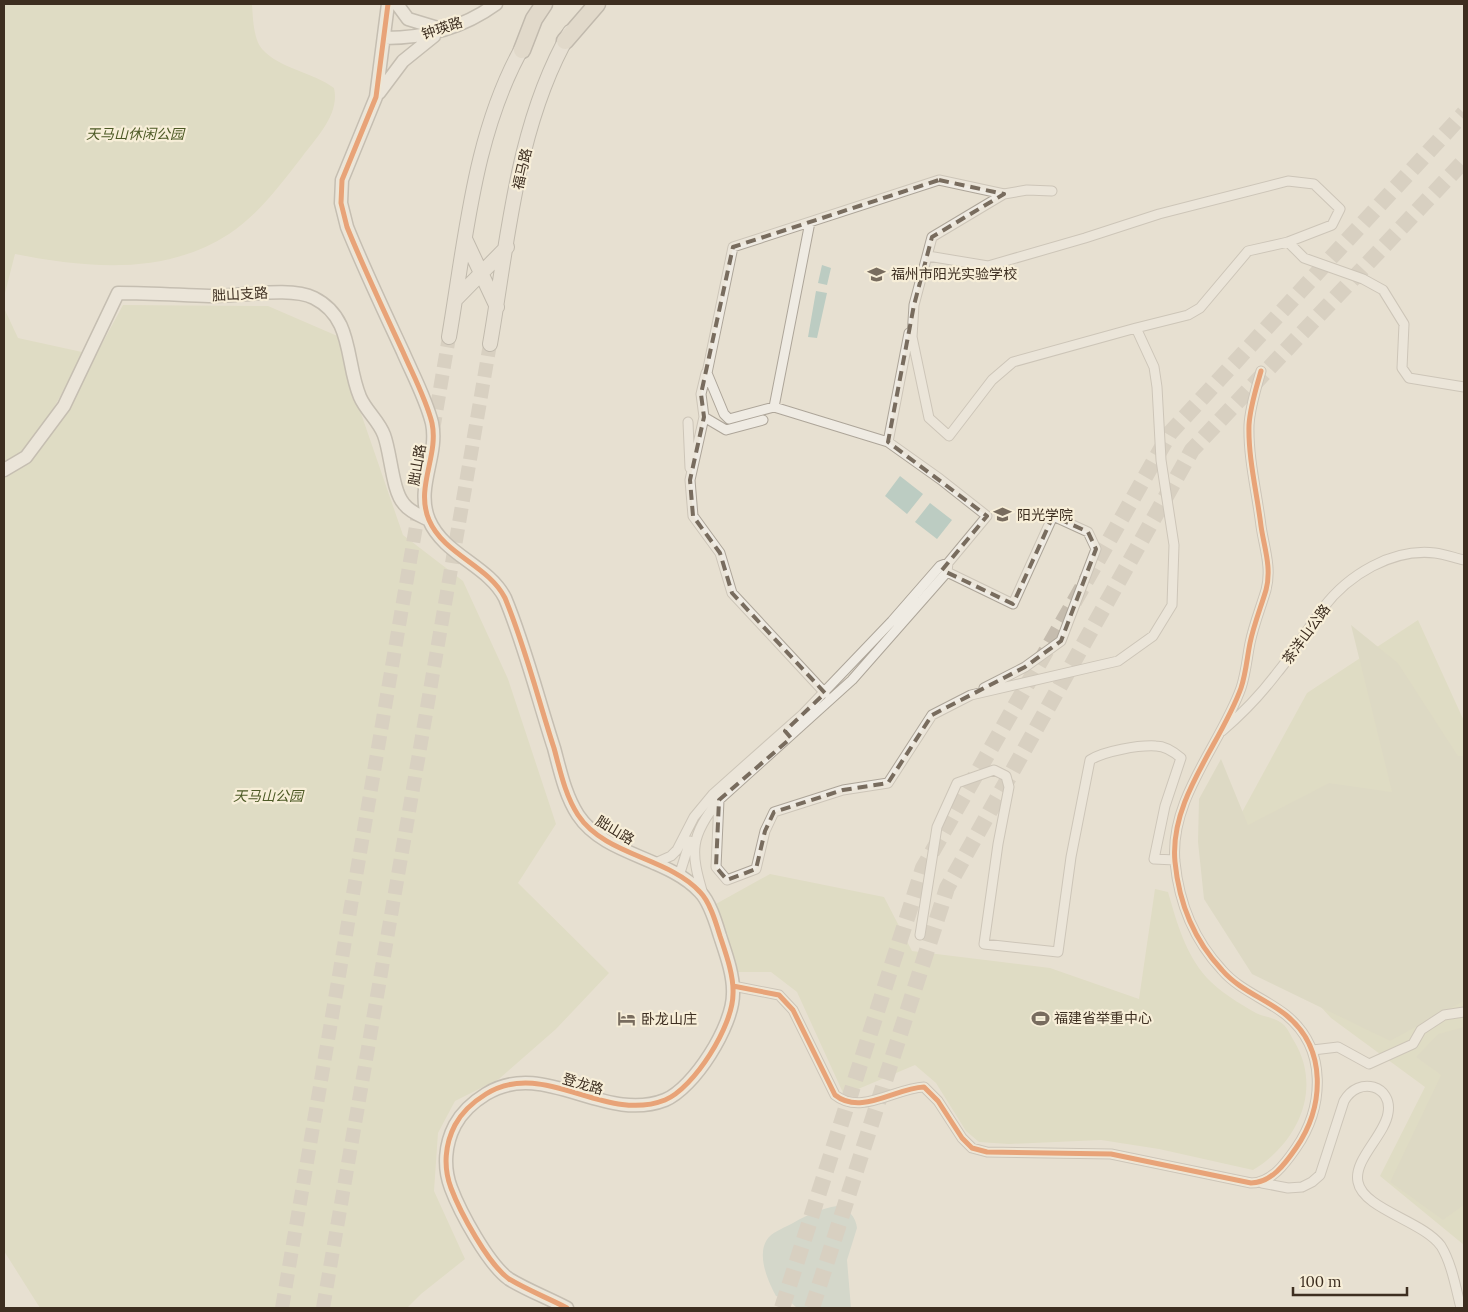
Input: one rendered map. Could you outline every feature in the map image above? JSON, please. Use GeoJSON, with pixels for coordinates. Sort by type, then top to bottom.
{"type":"FeatureCollection","features":[{"type":"Feature","properties":{"kind":"highway"},"geometry":{"type":"LineString","coordinates":[[522,50],[534,19],[544,4]]}},
{"type":"Feature","properties":{"kind":"highway"},"geometry":{"type":"LineString","coordinates":[[565,41],[597,4]]}},
{"type":"Feature","properties":{"kind":"main road"},"geometry":{"type":"LineString","coordinates":[[449,337],[485,143],[504,86],[548,4]]}},
{"type":"Feature","properties":{"kind":"main road","name":"福马路"},"geometry":{"type":"LineString","coordinates":[[490,344],[519,178],[540,100],[565,41],[587,4]]}},
{"type":"Feature","properties":{"kind":"main road"},"geometry":{"type":"LineString","coordinates":[[466,240],[473,251],[484,258],[496,256],[507,247]]}},
{"type":"Feature","properties":{"kind":"main road"},"geometry":{"type":"LineString","coordinates":[[466,240],[496,307]]}},
{"type":"Feature","properties":{"kind":"main road"},"geometry":{"type":"LineString","coordinates":[[455,300],[507,247]]}},
{"type":"Feature","properties":{"kind":"main road"},"geometry":{"type":"LineString","coordinates":[[455,300],[467,293],[479,292],[490,297],[496,307]]}},
{"type":"Feature","properties":{"kind":"street","name":"胐山路"},"geometry":{"type":"LineString","coordinates":[[388,4],[376,97],[344,170],[341,203],[347,227],[409,366],[432,423],[433,448],[424,500],[429,520],[438,535],[489,577],[505,598],[566,787],[577,814],[589,828],[602,838],[653,864]]}},
{"type":"Feature","properties":{"kind":"street"},"geometry":{"type":"LineString","coordinates":[[397,4],[408,19],[444,30]]}},
{"type":"Feature","properties":{"kind":"street","name":"钟瑛路"},"geometry":{"type":"LineString","coordinates":[[385,38],[421,36],[444,30],[470,19],[496,4]]}},
{"type":"Feature","properties":{"kind":"street"},"geometry":{"type":"LineString","coordinates":[[376,97],[411,53],[444,30]]}},
{"type":"Feature","properties":{"kind":"street"},"geometry":{"type":"LineString","coordinates":[[690,480],[704,417],[701,394],[733,247],[939,180],[1004,194]]}},
{"type":"Feature","properties":{"kind":"street"},"geometry":{"type":"LineString","coordinates":[[914,305],[912,337],[929,418],[950,436],[992,380],[1013,362],[1188,315],[1200,308],[1248,251],[1288,242],[1332,225],[1340,209],[1314,184],[1288,181],[1159,214],[988,266],[928,256]]}},
{"type":"Feature","properties":{"kind":"street"},"geometry":{"type":"LineString","coordinates":[[888,442],[914,305],[932,237],[1004,194],[1027,190],[1052,191]]}},
{"type":"Feature","properties":{"kind":"street"},"geometry":{"type":"LineString","coordinates":[[774,407],[810,222]]}},
{"type":"Feature","properties":{"kind":"street"},"geometry":{"type":"LineString","coordinates":[[1288,242],[1304,258],[1363,279],[1383,290],[1404,324],[1402,368],[1409,378],[1464,387]]}},
{"type":"Feature","properties":{"kind":"street","name":"胐山支路"},"geometry":{"type":"LineString","coordinates":[[4,470],[26,457],[64,406],[118,293],[210,296],[289,293],[313,297],[330,308],[339,320],[347,340],[360,397],[384,436],[403,504],[416,514],[429,520]]}},
{"type":"Feature","properties":{"kind":"street"},"geometry":{"type":"LineString","coordinates":[[971,695],[1118,661],[1153,636],[1172,605],[1174,545],[1161,460],[1156,381],[1154,367],[1136,328]]}},
{"type":"Feature","properties":{"kind":"street"},"geometry":{"type":"LineString","coordinates":[[1261,371],[1251,407],[1249,426],[1252,460],[1267,556],[1268,577],[1252,631],[1248,664],[1241,689],[1221,732],[1188,790],[1178,829],[1175,860],[1184,908],[1197,939],[1223,972],[1287,1016],[1313,1050],[1318,1084],[1314,1114],[1305,1136],[1292,1155],[1272,1177],[1262,1183]]}},
{"type":"Feature","properties":{"kind":"street"},"geometry":{"type":"LineString","coordinates":[[678,876],[690,837],[694,816],[858,674],[987,516],[888,442],[774,407],[729,419],[724,414],[706,373]]}},
{"type":"Feature","properties":{"kind":"street"},"geometry":{"type":"LineString","coordinates":[[704,417],[726,430],[764,420]]}},
{"type":"Feature","properties":{"kind":"street"},"geometry":{"type":"LineString","coordinates":[[688,422],[692,516],[720,552],[732,593],[825,692]]}},
{"type":"Feature","properties":{"kind":"street"},"geometry":{"type":"LineString","coordinates":[[716,797],[716,867],[727,880],[756,869],[765,831],[774,812],[843,790],[888,783],[932,715],[1025,668],[1061,641],[1096,549],[1088,532],[1053,516],[1013,604],[947,567],[940,566],[788,734]]}},
{"type":"Feature","properties":{"kind":"street","name":"茶洋山公路"},"geometry":{"type":"LineString","coordinates":[[1221,732],[1239,716],[1278,673],[1324,606],[1359,573],[1394,558],[1434,552],[1464,560]]}},
{"type":"Feature","properties":{"kind":"street"},"geometry":{"type":"LineString","coordinates":[[849,668],[858,674]]}},
{"type":"Feature","properties":{"kind":"street"},"geometry":{"type":"LineString","coordinates":[[920,935],[937,827],[957,783],[994,770],[1006,776],[1009,787],[998,844],[984,944],[1058,952],[1071,856],[1090,760],[1100,754],[1157,745],[1171,750],[1180,758],[1165,806],[1154,859],[1175,860]]}},
{"type":"Feature","properties":{"kind":"street"},"geometry":{"type":"LineString","coordinates":[[653,864],[671,856],[690,837]]}},
{"type":"Feature","properties":{"kind":"street"},"geometry":{"type":"LineString","coordinates":[[690,837],[703,894]]}},
{"type":"Feature","properties":{"kind":"street","name":"登龙路"},"geometry":{"type":"LineString","coordinates":[[567,1308],[512,1280],[487,1255],[453,1194],[447,1174],[447,1152],[457,1121],[471,1105],[490,1091],[522,1083],[552,1086],[622,1105],[647,1105],[668,1099],[691,1078],[718,1039],[731,1014],[733,986],[722,942],[703,894],[688,880],[653,864]]}},
{"type":"Feature","properties":{"kind":"street"},"geometry":{"type":"LineString","coordinates":[[733,986],[762,990],[779,996],[794,1010],[835,1095],[843,1102],[857,1104],[910,1087],[924,1087],[938,1101],[962,1138],[972,1148],[987,1152],[1111,1154],[1251,1183],[1288,1188],[1302,1187],[1312,1182],[1323,1168],[1344,1101],[1349,1092],[1360,1086],[1371,1086],[1381,1091],[1387,1100],[1388,1114],[1357,1172],[1358,1184],[1368,1199],[1420,1227],[1440,1246],[1446,1258],[1461,1308]]}},
{"type":"Feature","properties":{"kind":"street"},"geometry":{"type":"LineString","coordinates":[[1313,1050],[1338,1047],[1369,1064],[1413,1044],[1421,1030],[1444,1015],[1464,1012]]}},
{"type":"Feature","properties":{"kind":"highlighted area"},"geometry":{"type":"Polygon","coordinates":[[[939,180],[1004,194],[932,237],[914,305],[888,442],[987,516],[942,570],[1013,604],[1053,516],[1088,532],[1096,549],[1061,641],[1025,667],[932,715],[888,783],[843,790],[774,812],[765,831],[756,869],[727,880],[716,867],[719,800],[791,738],[785,731],[825,693],[732,593],[720,553],[693,516],[690,480],[704,417],[701,394],[733,247],[939,180]]]}},
{"type":"Feature","properties":{"kind":"green space","name":"天马山休闲公园"},"geometry":{"type":"Polygon","coordinates":[[[4,4],[252,4],[255,33],[262,49],[269,56],[287,66],[334,88],[334,107],[326,125],[277,189],[250,218],[229,234],[204,247],[178,257],[125,265],[70,263],[15,254],[4,297],[4,4]]]}},
{"type":"Feature","properties":{"kind":"green space","name":"天马山公园"},"geometry":{"type":"Polygon","coordinates":[[[123,305],[268,306],[342,338],[355,396],[403,535],[463,581],[508,679],[556,824],[518,883],[609,973],[556,1029],[499,1079],[455,1101],[438,1133],[434,1191],[465,1259],[421,1294],[407,1308],[40,1308],[4,1251],[4,476],[31,458],[72,399],[123,305]]]}},
{"type":"Feature","properties":{"kind":"green space"},"geometry":{"type":"Polygon","coordinates":[[[4,308],[18,338],[82,352],[59,399],[40,429],[30,442],[4,466],[4,308]]]}},
{"type":"Feature","properties":{"kind":"green space"},"geometry":{"type":"Polygon","coordinates":[[[1418,620],[1464,721],[1464,1245],[1380,1176],[1425,1087],[1331,1018],[1205,880],[1307,693],[1418,620]]]}},
{"type":"Feature","properties":{"kind":"green space"},"geometry":{"type":"Polygon","coordinates":[[[1351,625],[1398,663],[1458,756],[1464,756],[1464,1001],[1390,1041],[1252,974],[1204,899],[1198,842],[1199,799],[1221,759],[1248,825],[1329,783],[1392,792],[1351,625]]]}},
{"type":"Feature","properties":{"kind":"green space","name":"福建省举重中心"},"geometry":{"type":"Polygon","coordinates":[[[770,874],[884,897],[912,951],[1050,968],[1139,999],[1155,889],[1168,892],[1187,948],[1207,978],[1217,988],[1256,1013],[1278,1021],[1288,1031],[1302,1059],[1306,1078],[1306,1096],[1301,1113],[1293,1130],[1282,1145],[1269,1159],[1253,1170],[1159,1149],[1101,1140],[1009,1144],[979,1142],[966,1131],[936,1083],[915,1065],[844,1095],[797,992],[771,972],[735,972],[714,905],[770,874]]]}},
{"type":"Feature","properties":{"kind":"green space"},"geometry":{"type":"Polygon","coordinates":[[[1464,1027],[1464,1205],[1443,1220],[1390,1182],[1441,1075],[1416,1057],[1438,1034],[1464,1027]]]}},
{"type":"Feature","properties":{"kind":"shaded area"},"geometry":{"type":"Polygon","coordinates":[[[822,265],[831,268],[827,285],[818,283],[822,265]]]}},
{"type":"Feature","properties":{"kind":"shaded area"},"geometry":{"type":"Polygon","coordinates":[[[816,291],[827,293],[817,338],[808,337],[816,291]]]}},
{"type":"Feature","properties":{"kind":"shaded area"},"geometry":{"type":"Polygon","coordinates":[[[900,476],[923,494],[907,514],[885,496],[900,476]]]}},
{"type":"Feature","properties":{"kind":"shaded area"},"geometry":{"type":"Polygon","coordinates":[[[930,503],[952,520],[937,539],[915,522],[930,503]]]}},
{"type":"Feature","properties":{"kind":"shaded area"},"geometry":{"type":"Polygon","coordinates":[[[837,1206],[851,1214],[857,1228],[847,1260],[851,1308],[797,1308],[787,1299],[776,1296],[773,1290],[764,1267],[763,1251],[765,1244],[769,1237],[781,1229],[815,1212],[837,1206]]]}},
{"type":"Feature","properties":{"kind":"tunnel"},"geometry":{"type":"LineString","coordinates":[[782,1308],[923,868],[1170,433],[1464,113]]}},
{"type":"Feature","properties":{"kind":"tunnel"},"geometry":{"type":"LineString","coordinates":[[812,1308],[947,888],[1192,450],[1464,161]]}},
{"type":"Feature","properties":{"kind":"tunnel"},"geometry":{"type":"LineString","coordinates":[[433,430],[449,337]]}},
{"type":"Feature","properties":{"kind":"tunnel"},"geometry":{"type":"LineString","coordinates":[[323,1308],[490,344]]}},
{"type":"Feature","properties":{"kind":"tunnel"},"geometry":{"type":"LineString","coordinates":[[282,1308],[420,503]]}},
{"type":"Feature","properties":{"kind":"cycle path"},"geometry":{"type":"LineString","coordinates":[[388,4],[376,97],[342,180],[341,203],[347,227],[419,387],[432,423],[433,447],[425,496],[425,508],[429,520],[445,542],[488,577],[505,598],[525,654],[563,782],[578,815],[590,829],[604,839],[687,880],[704,896],[715,919],[731,972],[733,994],[731,1007],[719,1038],[699,1070],[688,1083],[665,1100],[642,1105],[619,1104],[552,1086],[530,1083],[508,1085],[477,1100],[464,1112],[455,1125],[447,1148],[448,1180],[455,1198],[476,1237],[492,1262],[509,1279],[567,1308]]}},
{"type":"Feature","properties":{"kind":"cycle path"},"geometry":{"type":"LineString","coordinates":[[733,986],[779,995],[793,1010],[835,1095],[845,1101],[856,1103],[867,1102],[913,1088],[924,1087],[938,1101],[962,1138],[972,1148],[987,1152],[1111,1154],[1251,1183],[1265,1180],[1277,1172],[1296,1148],[1312,1115],[1316,1097],[1315,1061],[1309,1044],[1300,1029],[1278,1009],[1236,983],[1203,946],[1184,906],[1175,862],[1175,839],[1180,816],[1198,772],[1232,709],[1241,688],[1252,636],[1268,582],[1267,558],[1253,476],[1249,437],[1251,412],[1261,371]]}},
{"type":"Feature","properties":{"kind":"place","name":"福州市阳光实验学校"},"geometry":{"type":"Point","coordinates":[877,274]}},
{"type":"Feature","properties":{"kind":"place","name":"阳光学院"},"geometry":{"type":"Point","coordinates":[1003,515]}},
{"type":"Feature","properties":{"kind":"place","name":"福建省举重中心"},"geometry":{"type":"Point","coordinates":[1040,1018]}},
{"type":"Feature","properties":{"kind":"place","name":"卧龙山庄"},"geometry":{"type":"Point","coordinates":[627,1019]}}]}
